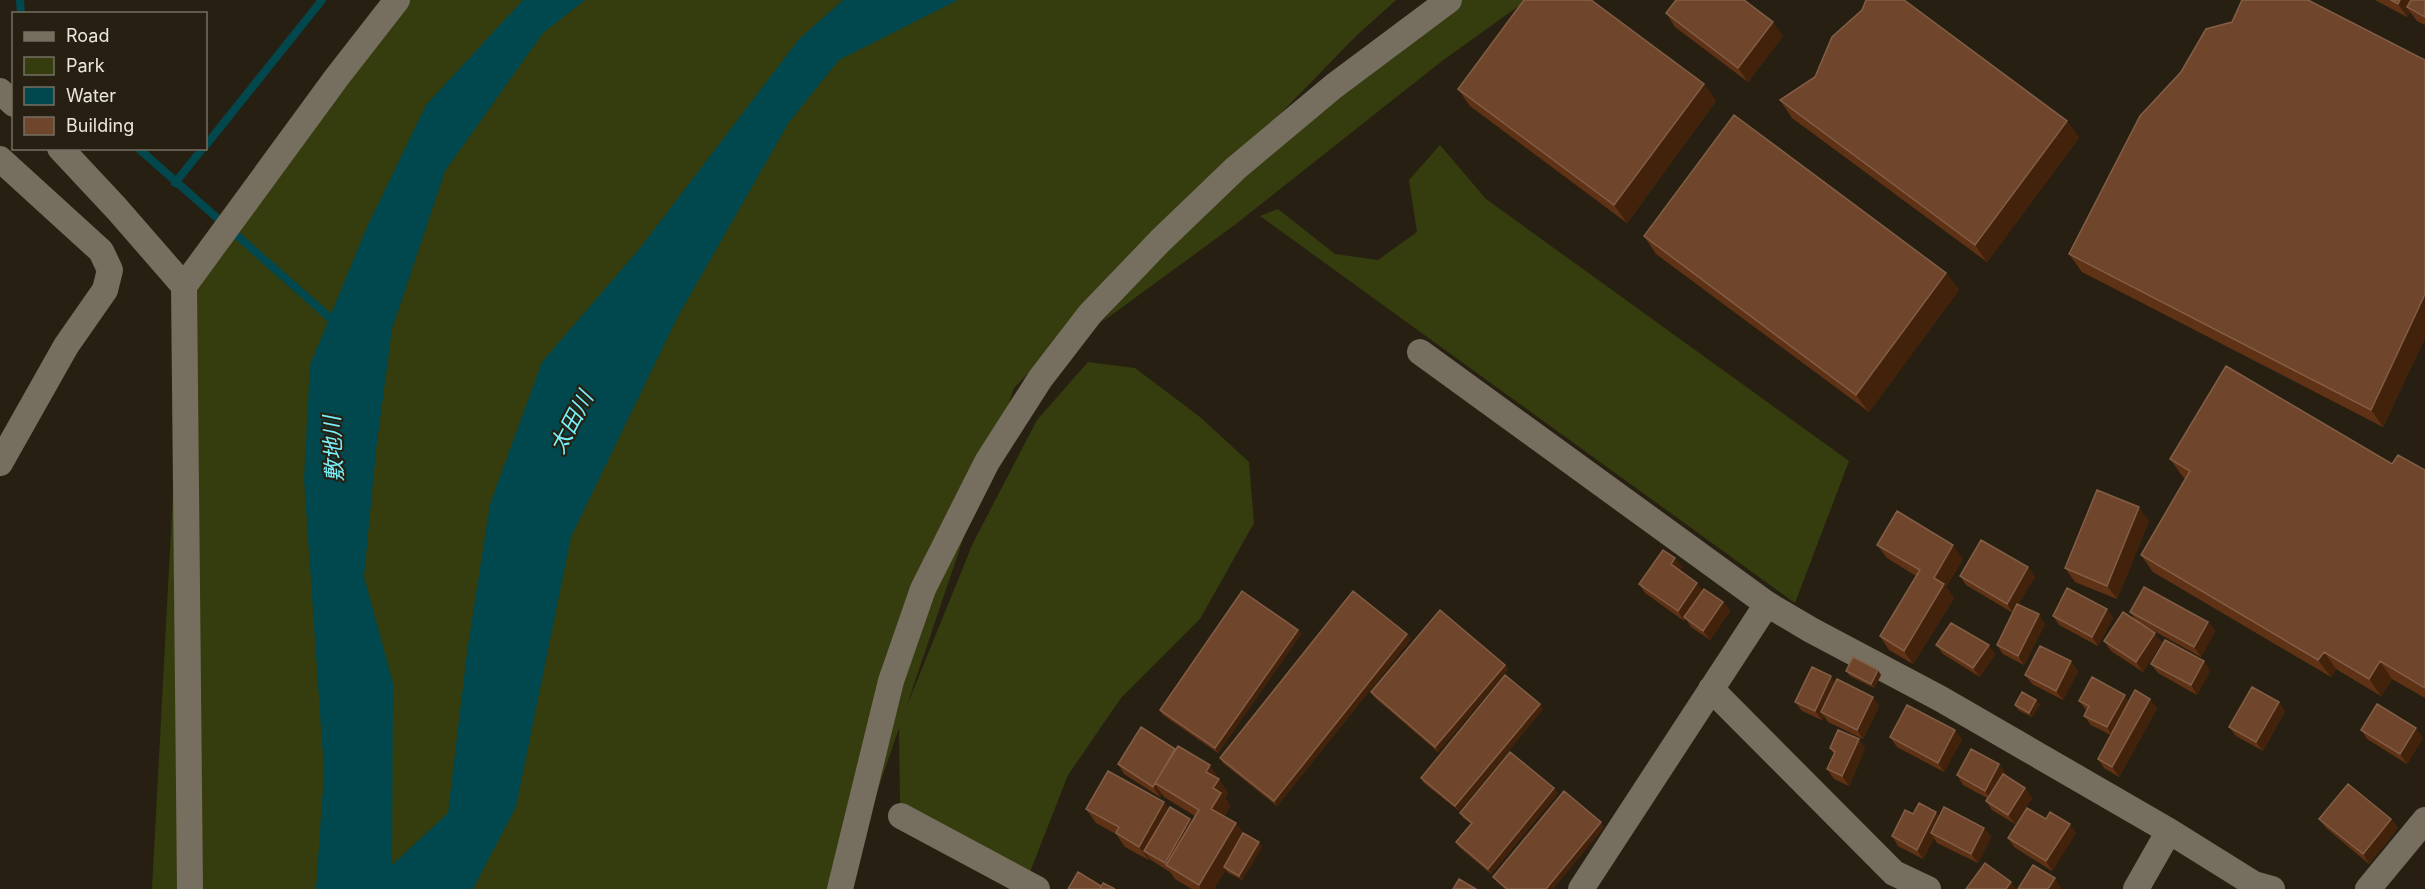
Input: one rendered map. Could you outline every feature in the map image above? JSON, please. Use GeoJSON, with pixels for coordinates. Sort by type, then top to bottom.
{"type":"FeatureCollection","features":[{"type":"Feature","properties":{"kind":"street"},"geometry":{"type":"LineString","coordinates":[[190,889],[184,285],[337,77],[398,0]]}},
{"type":"Feature","properties":{"kind":"street"},"geometry":{"type":"LineString","coordinates":[[840,889],[891,681],[923,589],[987,462],[1040,379],[1090,314],[1160,241],[1236,168],[1334,86],[1449,0]]}},
{"type":"Feature","properties":{"kind":"street"},"geometry":{"type":"LineString","coordinates":[[0,91],[12,102]]}},
{"type":"Feature","properties":{"kind":"street"},"geometry":{"type":"LineString","coordinates":[[62,150],[184,285]]}},
{"type":"Feature","properties":{"kind":"street"},"geometry":{"type":"LineString","coordinates":[[0,159],[101,251],[110,270],[105,290],[66,346],[0,463]]}},
{"type":"Feature","properties":{"kind":"street"},"geometry":{"type":"LineString","coordinates":[[1420,352],[1767,603],[1811,630],[1941,699],[2169,831],[2254,884],[2272,889]]}},
{"type":"Feature","properties":{"kind":"street"},"geometry":{"type":"LineString","coordinates":[[1581,889],[1767,603]]}},
{"type":"Feature","properties":{"kind":"street"},"geometry":{"type":"LineString","coordinates":[[1711,689],[1894,873],[1928,889]]}},
{"type":"Feature","properties":{"kind":"street"},"geometry":{"type":"LineString","coordinates":[[901,816],[1037,889]]}},
{"type":"Feature","properties":{"kind":"street"},"geometry":{"type":"LineString","coordinates":[[2368,889],[2425,820]]}},
{"type":"Feature","properties":{"kind":"street"},"geometry":{"type":"LineString","coordinates":[[2136,889],[2169,831]]}},
{"type":"Feature","properties":{"kind":"green space"},"geometry":{"type":"Polygon","coordinates":[[[403,0],[1396,0],[1355,37],[1014,388],[906,708],[973,543],[1037,420],[1088,362],[1135,368],[1200,417],[1249,462],[1254,523],[1200,619],[1121,698],[1068,775],[1030,872],[900,805],[899,728],[844,889],[152,889],[184,286],[403,0]]]}},
{"type":"Feature","properties":{"kind":"green space"},"geometry":{"type":"Polygon","coordinates":[[[1459,0],[1527,0],[1442,61],[1236,224],[1102,322],[1211,191],[1459,0]]]}},
{"type":"Feature","properties":{"kind":"green space"},"geometry":{"type":"Polygon","coordinates":[[[1440,145],[1486,199],[1849,461],[1795,603],[1260,216],[1278,209],[1335,254],[1378,260],[1417,232],[1409,180],[1440,145]]]}},
{"type":"Feature","properties":{"kind":"water"},"geometry":{"type":"Polygon","coordinates":[[[523,0],[585,0],[543,33],[445,171],[392,329],[376,450],[364,577],[393,683],[392,865],[448,813],[467,652],[490,504],[542,362],[640,248],[799,39],[843,0],[958,0],[839,60],[789,122],[677,318],[571,537],[516,807],[473,889],[316,889],[324,772],[304,479],[310,365],[366,229],[426,105],[523,0]]]}},
{"type":"Feature","properties":{"kind":"building"},"geometry":{"type":"Polygon","coordinates":[[[1524,0],[1591,0],[1704,84],[1614,205],[1458,89],[1524,0]]]}},
{"type":"Feature","properties":{"kind":"building"},"geometry":{"type":"Polygon","coordinates":[[[1676,0],[1744,0],[1773,22],[1738,68],[1666,13],[1676,0]]]}},
{"type":"Feature","properties":{"kind":"building"},"geometry":{"type":"Polygon","coordinates":[[[1866,0],[1904,0],[2067,121],[1975,245],[1780,100],[1815,77],[1832,37],[1862,10],[1866,0]]]}},
{"type":"Feature","properties":{"kind":"building"},"geometry":{"type":"Polygon","coordinates":[[[2242,0],[2308,0],[2425,60],[2425,294],[2371,410],[2069,254],[2140,116],[2181,72],[2206,29],[2232,22],[2242,0]]]}},
{"type":"Feature","properties":{"kind":"building"},"geometry":{"type":"Polygon","coordinates":[[[2411,0],[2425,0],[2425,17],[2407,7],[2411,0]]]}},
{"type":"Feature","properties":{"kind":"building"},"geometry":{"type":"Polygon","coordinates":[[[1734,115],[1946,273],[1856,395],[1644,236],[1734,115]]]}},
{"type":"Feature","properties":{"kind":"building"},"geometry":{"type":"Polygon","coordinates":[[[2226,366],[2392,464],[2398,455],[2425,470],[2425,688],[2380,661],[2369,679],[2324,652],[2318,660],[2141,555],[2190,471],[2170,459],[2226,366]]]}},
{"type":"Feature","properties":{"kind":"building"},"geometry":{"type":"Polygon","coordinates":[[[2097,490],[2139,507],[2107,586],[2065,568],[2097,490]]]}},
{"type":"Feature","properties":{"kind":"building"},"geometry":{"type":"Polygon","coordinates":[[[1897,511],[1953,545],[1934,578],[1944,584],[1904,651],[1880,636],[1920,570],[1877,545],[1897,511]]]}},
{"type":"Feature","properties":{"kind":"building"},"geometry":{"type":"Polygon","coordinates":[[[1981,540],[2028,567],[2007,604],[1960,576],[1981,540]]]}},
{"type":"Feature","properties":{"kind":"building"},"geometry":{"type":"Polygon","coordinates":[[[1663,550],[1675,558],[1671,564],[1697,583],[1678,611],[1639,584],[1663,550]]]}},
{"type":"Feature","properties":{"kind":"building"},"geometry":{"type":"Polygon","coordinates":[[[2144,587],[2208,622],[2194,647],[2130,612],[2144,587]]]}},
{"type":"Feature","properties":{"kind":"building"},"geometry":{"type":"Polygon","coordinates":[[[2067,588],[2107,609],[2092,637],[2053,616],[2067,588]]]}},
{"type":"Feature","properties":{"kind":"building"},"geometry":{"type":"Polygon","coordinates":[[[1704,589],[1723,602],[1703,631],[1684,617],[1704,589]]]}},
{"type":"Feature","properties":{"kind":"building"},"geometry":{"type":"Polygon","coordinates":[[[1242,591],[1298,630],[1215,748],[1160,710],[1242,591]]]}},
{"type":"Feature","properties":{"kind":"building"},"geometry":{"type":"Polygon","coordinates":[[[1353,591],[1407,634],[1274,801],[1220,758],[1353,591]]]}},
{"type":"Feature","properties":{"kind":"building"},"geometry":{"type":"Polygon","coordinates":[[[2017,604],[2039,614],[2018,656],[1997,645],[2017,604]]]}},
{"type":"Feature","properties":{"kind":"building"},"geometry":{"type":"Polygon","coordinates":[[[1440,610],[1505,665],[1435,747],[1371,692],[1440,610]]]}},
{"type":"Feature","properties":{"kind":"building"},"geometry":{"type":"Polygon","coordinates":[[[2123,612],[2155,633],[2136,662],[2104,641],[2123,612]]]}},
{"type":"Feature","properties":{"kind":"building"},"geometry":{"type":"Polygon","coordinates":[[[1951,623],[1989,645],[1973,668],[1936,645],[1951,623]]]}},
{"type":"Feature","properties":{"kind":"building"},"geometry":{"type":"Polygon","coordinates":[[[2165,640],[2204,661],[2191,685],[2151,664],[2165,640]]]}},
{"type":"Feature","properties":{"kind":"building"},"geometry":{"type":"Polygon","coordinates":[[[2040,646],[2071,661],[2056,691],[2025,675],[2040,646]]]}},
{"type":"Feature","properties":{"kind":"building"},"geometry":{"type":"Polygon","coordinates":[[[1853,657],[1878,670],[1871,684],[1846,671],[1853,657]]]}},
{"type":"Feature","properties":{"kind":"building"},"geometry":{"type":"Polygon","coordinates":[[[1812,667],[1831,676],[1815,711],[1795,702],[1812,667]]]}},
{"type":"Feature","properties":{"kind":"building"},"geometry":{"type":"Polygon","coordinates":[[[1505,675],[1540,704],[1455,806],[1421,778],[1505,675]]]}},
{"type":"Feature","properties":{"kind":"building"},"geometry":{"type":"Polygon","coordinates":[[[2092,677],[2125,695],[2107,727],[2084,716],[2089,706],[2079,701],[2092,677]]]}},
{"type":"Feature","properties":{"kind":"building"},"geometry":{"type":"Polygon","coordinates":[[[1837,679],[1873,697],[1857,730],[1821,712],[1837,679]]]}},
{"type":"Feature","properties":{"kind":"building"},"geometry":{"type":"Polygon","coordinates":[[[2252,687],[2279,702],[2256,742],[2229,727],[2252,687]]]}},
{"type":"Feature","properties":{"kind":"building"},"geometry":{"type":"Polygon","coordinates":[[[2135,690],[2150,699],[2112,767],[2098,759],[2135,690]]]}},
{"type":"Feature","properties":{"kind":"building"},"geometry":{"type":"Polygon","coordinates":[[[2022,692],[2036,700],[2029,713],[2015,705],[2022,692]]]}},
{"type":"Feature","properties":{"kind":"building"},"geometry":{"type":"Polygon","coordinates":[[[2377,704],[2416,728],[2400,754],[2361,730],[2377,704]]]}},
{"type":"Feature","properties":{"kind":"building"},"geometry":{"type":"Polygon","coordinates":[[[1907,705],[1955,730],[1938,763],[1890,737],[1907,705]]]}},
{"type":"Feature","properties":{"kind":"building"},"geometry":{"type":"Polygon","coordinates":[[[1141,727],[1175,749],[1153,787],[1118,764],[1141,727]]]}},
{"type":"Feature","properties":{"kind":"building"},"geometry":{"type":"Polygon","coordinates":[[[1838,730],[1859,739],[1842,776],[1827,769],[1835,752],[1830,748],[1838,730]]]}},
{"type":"Feature","properties":{"kind":"building"},"geometry":{"type":"Polygon","coordinates":[[[1178,746],[1210,765],[1206,772],[1219,779],[1213,788],[1221,793],[1211,809],[1236,823],[1199,885],[1166,865],[1199,810],[1155,783],[1178,746]]]}},
{"type":"Feature","properties":{"kind":"building"},"geometry":{"type":"Polygon","coordinates":[[[1971,749],[1999,764],[1985,791],[1957,775],[1971,749]]]}},
{"type":"Feature","properties":{"kind":"building"},"geometry":{"type":"Polygon","coordinates":[[[1510,752],[1554,788],[1488,869],[1456,842],[1472,823],[1460,813],[1510,752]]]}},
{"type":"Feature","properties":{"kind":"building"},"geometry":{"type":"Polygon","coordinates":[[[1108,771],[1164,802],[1139,847],[1116,833],[1119,827],[1086,809],[1108,771]]]}},
{"type":"Feature","properties":{"kind":"building"},"geometry":{"type":"Polygon","coordinates":[[[2003,774],[2025,788],[2008,815],[1986,801],[2003,774]]]}},
{"type":"Feature","properties":{"kind":"building"},"geometry":{"type":"Polygon","coordinates":[[[2348,784],[2391,819],[2363,854],[2319,819],[2348,784]]]}},
{"type":"Feature","properties":{"kind":"building"},"geometry":{"type":"Polygon","coordinates":[[[1564,791],[1601,822],[1546,889],[1507,889],[1493,877],[1564,791]]]}},
{"type":"Feature","properties":{"kind":"building"},"geometry":{"type":"Polygon","coordinates":[[[1919,803],[1936,812],[1917,850],[1892,836],[1905,810],[1913,814],[1919,803]]]}},
{"type":"Feature","properties":{"kind":"building"},"geometry":{"type":"Polygon","coordinates":[[[1170,807],[1190,819],[1165,863],[1144,851],[1170,807]]]}},
{"type":"Feature","properties":{"kind":"building"},"geometry":{"type":"Polygon","coordinates":[[[1944,807],[1984,828],[1971,854],[1931,833],[1944,807]]]}},
{"type":"Feature","properties":{"kind":"building"},"geometry":{"type":"Polygon","coordinates":[[[2027,808],[2046,819],[2050,812],[2070,824],[2046,861],[2008,838],[2027,808]]]}},
{"type":"Feature","properties":{"kind":"building"},"geometry":{"type":"Polygon","coordinates":[[[1243,833],[1259,842],[1239,876],[1224,867],[1243,833]]]}},
{"type":"Feature","properties":{"kind":"building"},"geometry":{"type":"Polygon","coordinates":[[[1985,863],[2011,882],[2006,889],[1966,889],[1985,863]]]}},
{"type":"Feature","properties":{"kind":"building"},"geometry":{"type":"Polygon","coordinates":[[[2033,865],[2055,878],[2048,889],[2018,889],[2033,865]]]}},
{"type":"Feature","properties":{"kind":"building"},"geometry":{"type":"Polygon","coordinates":[[[1078,872],[1101,886],[1100,889],[1068,889],[1078,872]]]}},
{"type":"Feature","properties":{"kind":"building"},"geometry":{"type":"Polygon","coordinates":[[[1459,879],[1476,889],[1453,889],[1459,879]]]}},
{"type":"Feature","properties":{"kind":"building"},"geometry":{"type":"Polygon","coordinates":[[[1103,883],[1115,889],[1100,889],[1103,883]]]}},
{"type":"Feature","properties":{"kind":"waterway"},"geometry":{"type":"LineString","coordinates":[[20,0],[21,12]]}},
{"type":"Feature","properties":{"kind":"waterway"},"geometry":{"type":"LineString","coordinates":[[207,144],[322,0]]}},
{"type":"Feature","properties":{"kind":"waterway"},"geometry":{"type":"LineString","coordinates":[[140,150],[337,324]]}},
{"type":"Feature","properties":{"kind":"waterway"},"geometry":{"type":"LineString","coordinates":[[175,183],[201,150]]}},
{"type":"Feature","properties":{"kind":"water label","name":"太田川"},"geometry":{"type":"Point","coordinates":[571,422]}},
{"type":"Feature","properties":{"kind":"water label","name":"敷地川"},"geometry":{"type":"Point","coordinates":[333,449]}}]}
